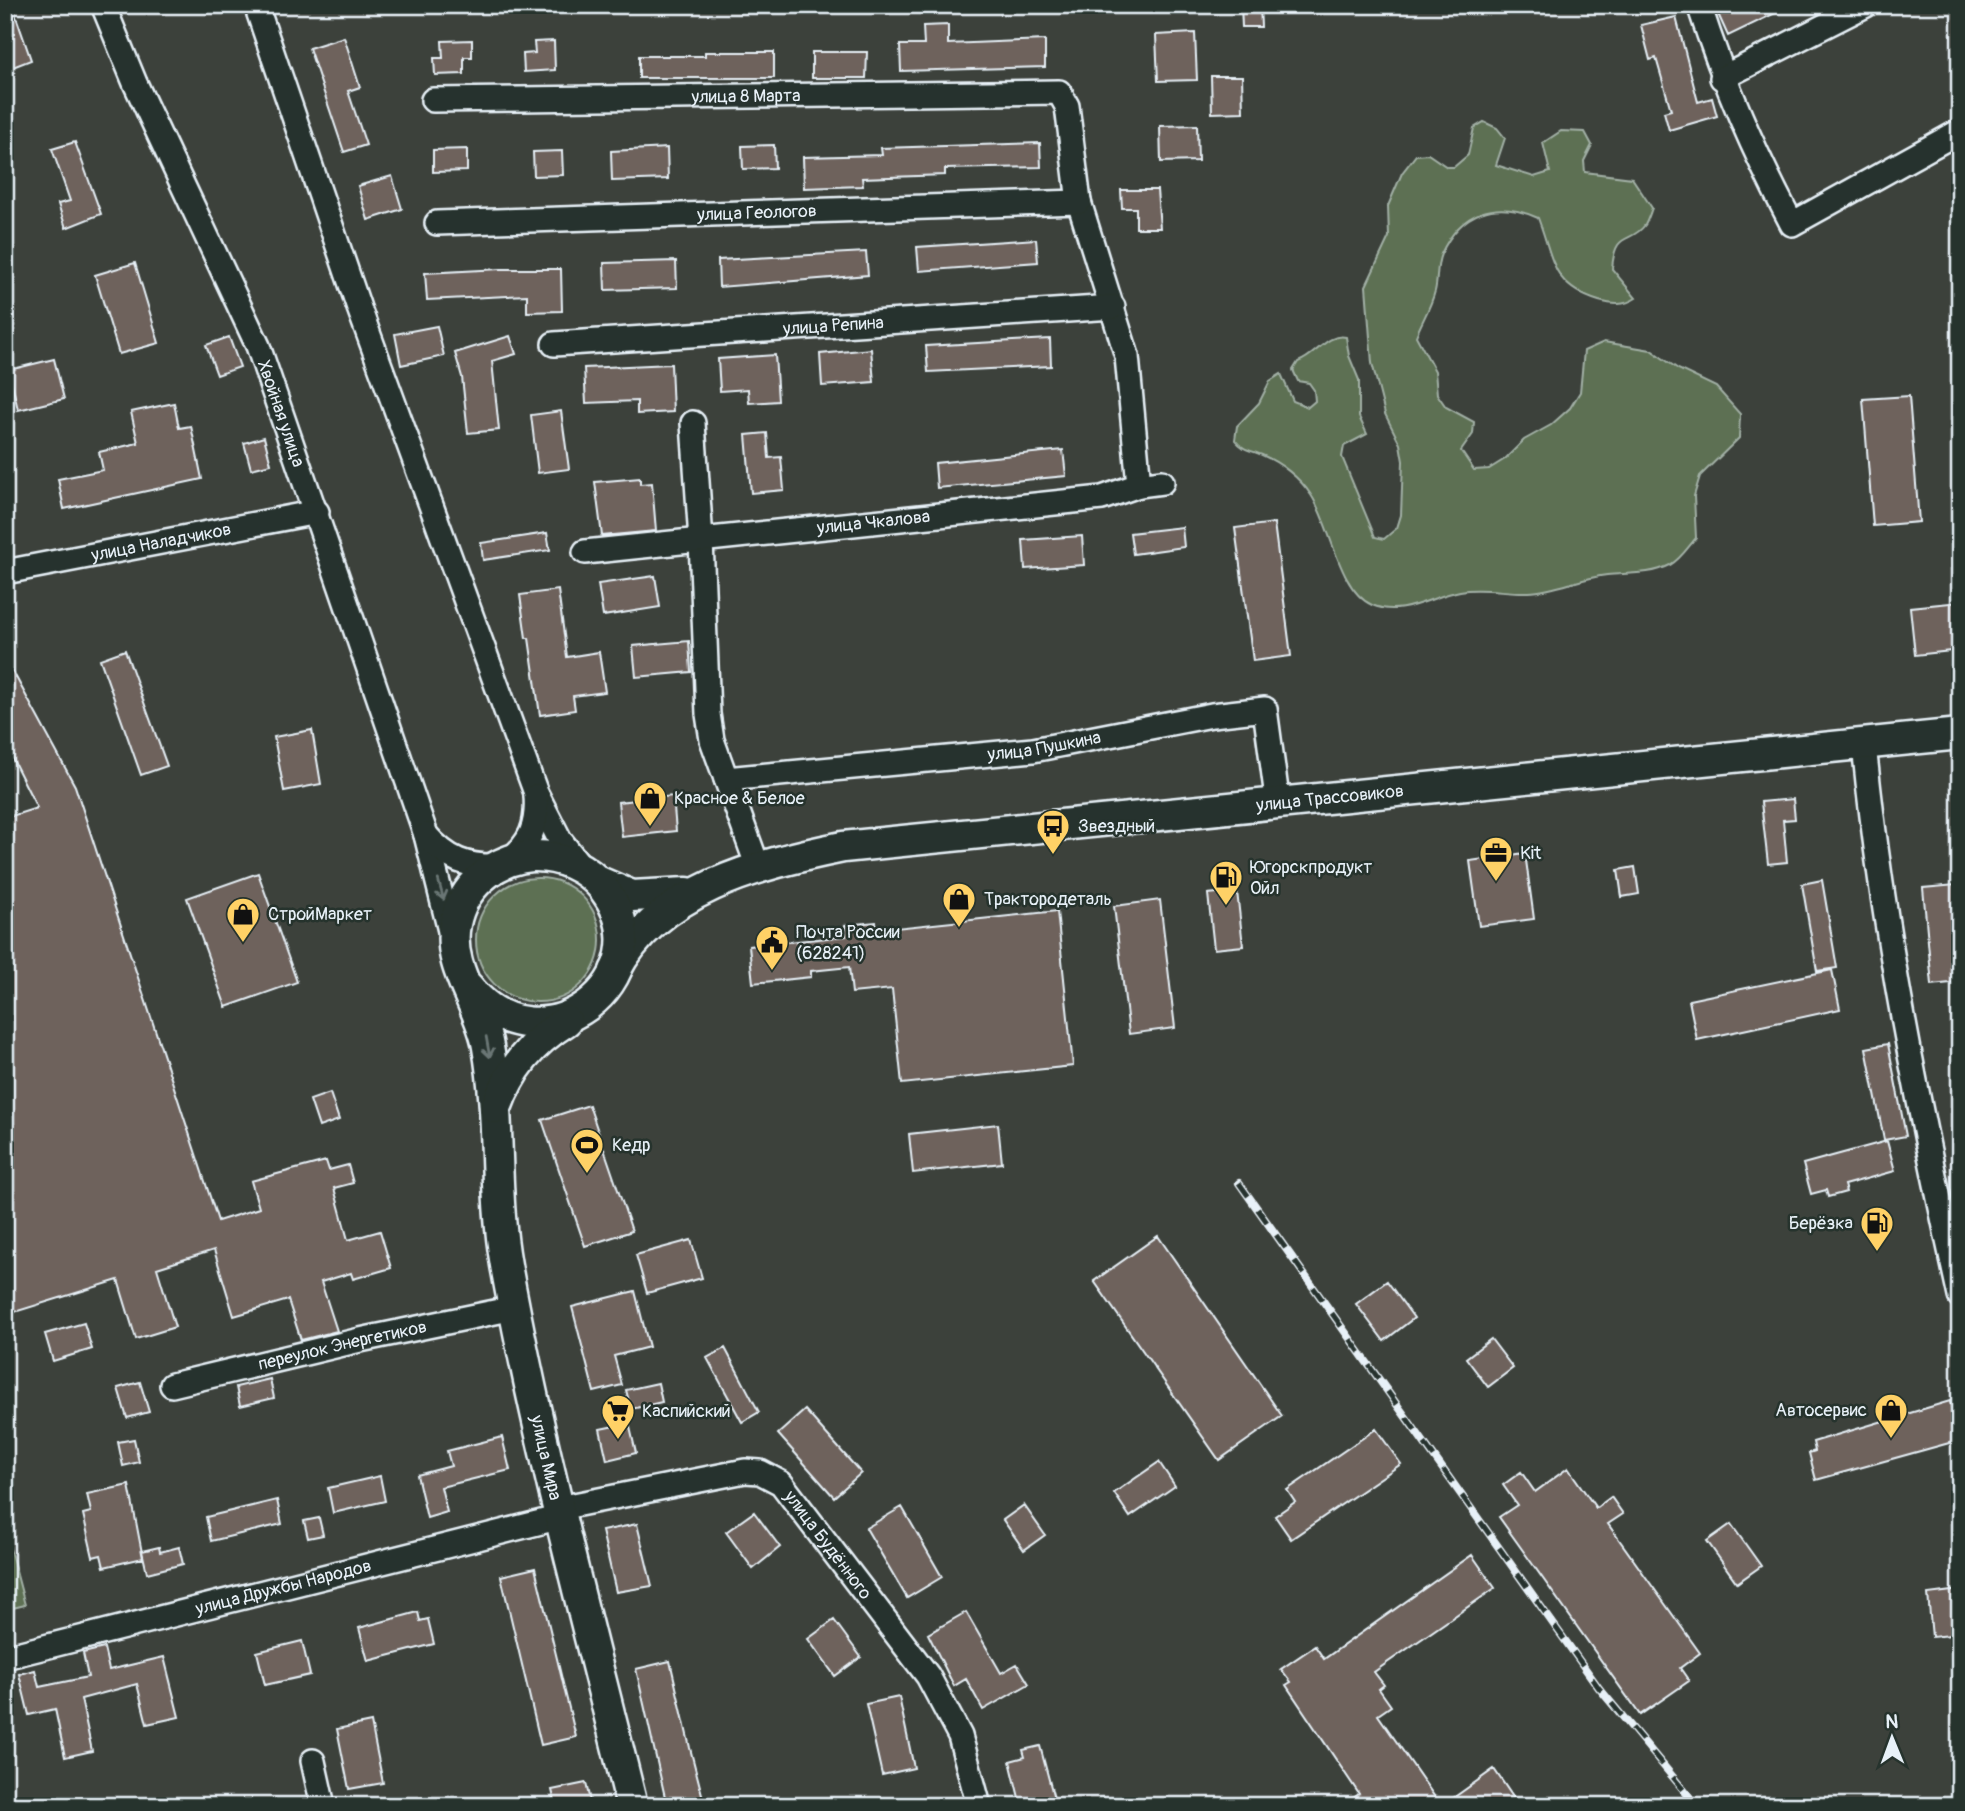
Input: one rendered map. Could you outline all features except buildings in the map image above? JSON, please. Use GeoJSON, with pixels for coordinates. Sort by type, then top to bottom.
{"type":"FeatureCollection","features":[{"type":"Feature","properties":{"kind":"main road","name":"улица Трассовиков"},"geometry":{"type":"LineString","coordinates":[[705,889],[759,870],[843,847],[1960,734]]}},
{"type":"Feature","properties":{"kind":"main road"},"geometry":{"type":"LineString","coordinates":[[581,1011],[555,1022],[520,1022],[494,1012],[468,987],[458,968],[454,946],[455,925],[464,899],[481,877],[504,864],[531,856],[555,858],[632,896],[670,896],[705,889]]}},
{"type":"Feature","properties":{"kind":"main road"},"geometry":{"type":"LineString","coordinates":[[593,877],[608,895],[618,919],[621,946],[615,971]]}},
{"type":"Feature","properties":{"kind":"main road"},"geometry":{"type":"LineString","coordinates":[[496,1108],[503,1090],[523,1057],[543,1036],[581,1011],[603,992],[644,928],[675,904],[705,889]]}},
{"type":"Feature","properties":{"kind":"main road","name":"улица Мира"},"geometry":{"type":"LineString","coordinates":[[468,987],[485,1031],[496,1108],[496,1198],[514,1308],[560,1512],[632,1806]]}},
{"type":"Feature","properties":{"kind":"street","name":"Хвойная улица"},"geometry":{"type":"LineString","coordinates":[[103,5],[135,83],[243,310],[317,512],[426,835],[454,946]]}},
{"type":"Feature","properties":{"kind":"street"},"geometry":{"type":"LineString","coordinates":[[256,5],[359,308],[536,793],[568,852],[593,877]]}},
{"type":"Feature","properties":{"kind":"street"},"geometry":{"type":"LineString","coordinates":[[1699,5],[1722,78],[1749,143],[1792,224],[1960,131]]}},
{"type":"Feature","properties":{"kind":"street"},"geometry":{"type":"LineString","coordinates":[[1722,78],[1866,5]]}},
{"type":"Feature","properties":{"kind":"street","name":"улица 8 Марта"},"geometry":{"type":"LineString","coordinates":[[433,100],[1059,92],[1067,106],[1079,202]]}},
{"type":"Feature","properties":{"kind":"street"},"geometry":{"type":"LineString","coordinates":[[1079,202],[1113,307]]}},
{"type":"Feature","properties":{"kind":"street","name":"улица Геологов"},"geometry":{"type":"LineString","coordinates":[[436,223],[1079,202]]}},
{"type":"Feature","properties":{"kind":"street","name":"улица Репина"},"geometry":{"type":"LineString","coordinates":[[554,344],[1113,307]]}},
{"type":"Feature","properties":{"kind":"street","name":"улица Чкалова"},"geometry":{"type":"LineString","coordinates":[[584,552],[1102,498],[1150,483],[1127,356],[1113,307]]}},
{"type":"Feature","properties":{"kind":"street"},"geometry":{"type":"LineString","coordinates":[[693,423],[708,714],[712,740],[759,870]]}},
{"type":"Feature","properties":{"kind":"street","name":"улица Наладчиков"},"geometry":{"type":"LineString","coordinates":[[5,572],[317,512]]}},
{"type":"Feature","properties":{"kind":"street","name":"улица Пушкина"},"geometry":{"type":"LineString","coordinates":[[726,779],[1046,748],[1212,715],[1265,709],[1278,804]]}},
{"type":"Feature","properties":{"kind":"street"},"geometry":{"type":"LineString","coordinates":[[1864,744],[1875,849],[1914,1077],[1960,1296]]}},
{"type":"Feature","properties":{"kind":"street"},"geometry":{"type":"LineString","coordinates":[[426,835],[439,849],[461,864],[504,864],[526,846],[531,836],[537,811],[536,793]]}},
{"type":"Feature","properties":{"kind":"street","name":"переулок Энергетиков"},"geometry":{"type":"LineString","coordinates":[[172,1385],[360,1340],[514,1308]]}},
{"type":"Feature","properties":{"kind":"street","name":"улица Будённого"},"geometry":{"type":"LineString","coordinates":[[560,1512],[722,1474],[760,1472],[781,1483],[928,1675],[960,1736],[979,1806]]}},
{"type":"Feature","properties":{"kind":"street","name":"улица Дружбы Народов"},"geometry":{"type":"LineString","coordinates":[[5,1657],[560,1512]]}},
{"type":"Feature","properties":{"kind":"street"},"geometry":{"type":"LineString","coordinates":[[313,1761],[323,1806]]}},
{"type":"Feature","properties":{"kind":"green space"},"geometry":{"type":"Polygon","coordinates":[[[1484,122],[1497,128],[1505,138],[1496,165],[1534,177],[1550,172],[1543,143],[1561,131],[1585,132],[1592,145],[1584,161],[1585,172],[1632,178],[1652,208],[1645,225],[1616,248],[1612,269],[1636,298],[1623,304],[1604,302],[1571,288],[1557,270],[1538,218],[1523,212],[1494,210],[1481,213],[1469,219],[1449,239],[1439,258],[1433,297],[1416,336],[1435,371],[1437,394],[1446,407],[1474,422],[1473,434],[1461,451],[1474,470],[1489,469],[1505,459],[1524,440],[1551,425],[1570,408],[1580,392],[1584,351],[1604,342],[1651,350],[1678,369],[1716,387],[1740,414],[1739,438],[1700,476],[1694,496],[1696,538],[1670,565],[1647,572],[1607,575],[1539,591],[1468,590],[1405,608],[1383,608],[1360,597],[1351,586],[1318,507],[1307,489],[1283,467],[1238,443],[1235,440],[1237,426],[1259,403],[1270,381],[1281,374],[1293,401],[1308,407],[1315,401],[1314,390],[1309,383],[1298,381],[1293,370],[1298,362],[1333,338],[1346,337],[1349,356],[1359,380],[1359,417],[1367,434],[1344,446],[1342,457],[1375,537],[1384,539],[1397,528],[1401,515],[1403,461],[1400,444],[1385,414],[1372,363],[1366,286],[1389,237],[1388,206],[1402,173],[1416,155],[1428,154],[1447,167],[1454,167],[1468,155],[1474,128],[1484,122]]]}},
{"type":"Feature","properties":{"kind":"green space"},"geometry":{"type":"Polygon","coordinates":[[[538,878],[562,883],[582,896],[595,916],[600,940],[595,964],[582,984],[562,997],[538,1002],[514,997],[494,984],[481,964],[476,940],[481,916],[494,896],[514,883],[538,878]]]}},
{"type":"Feature","properties":{"kind":"green space"},"geometry":{"type":"Polygon","coordinates":[[[5,1530],[25,1605],[5,1610],[5,1530]]]}},
{"type":"Feature","properties":{"kind":"railway"},"geometry":{"type":"LineString","coordinates":[[1239,1183],[1599,1688],[1697,1806]]}},
{"type":"Feature","properties":{"kind":"place","name":"Красное & Белое"},"geometry":{"type":"Point","coordinates":[650,828]}},
{"type":"Feature","properties":{"kind":"place","name":"Звездный"},"geometry":{"type":"Point","coordinates":[1053,856]}},
{"type":"Feature","properties":{"kind":"place","name":"Kit"},"geometry":{"type":"Point","coordinates":[1496,883]}},
{"type":"Feature","properties":{"kind":"place","name":"Югорскпродукт Ойл"},"geometry":{"type":"Point","coordinates":[1226,907]}},
{"type":"Feature","properties":{"kind":"place","name":"Трактородеталь"},"geometry":{"type":"Point","coordinates":[959,929]}},
{"type":"Feature","properties":{"kind":"place","name":"СтройМаркет"},"geometry":{"type":"Point","coordinates":[243,944]}},
{"type":"Feature","properties":{"kind":"place","name":"Почта России (628241)"},"geometry":{"type":"Point","coordinates":[772,972]}},
{"type":"Feature","properties":{"kind":"place","name":"Кедр"},"geometry":{"type":"Point","coordinates":[587,1175]}},
{"type":"Feature","properties":{"kind":"place","name":"Берёзка"},"geometry":{"type":"Point","coordinates":[1877,1253]}},
{"type":"Feature","properties":{"kind":"place","name":"Автосервис"},"geometry":{"type":"Point","coordinates":[1891,1440]}},
{"type":"Feature","properties":{"kind":"place","name":"Каспийский"},"geometry":{"type":"Point","coordinates":[618,1441]}}]}
